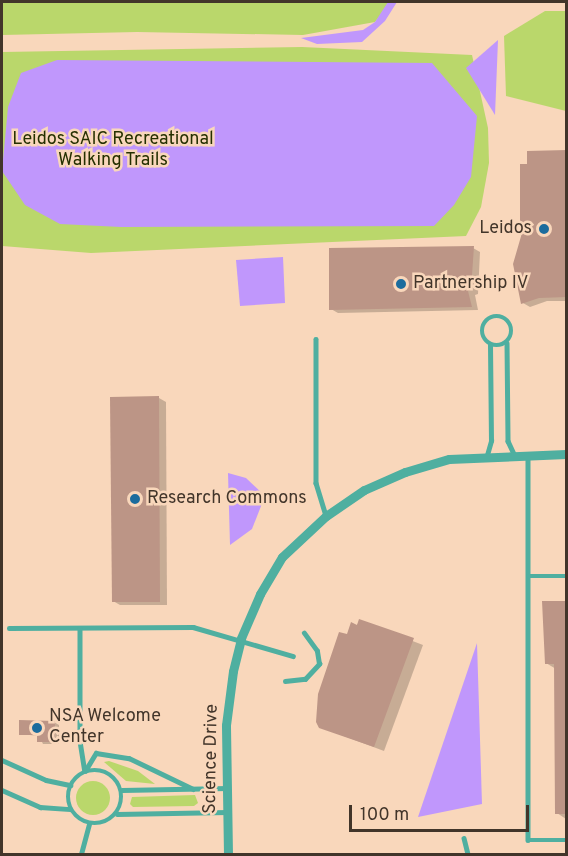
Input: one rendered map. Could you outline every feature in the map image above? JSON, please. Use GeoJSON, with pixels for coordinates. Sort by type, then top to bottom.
{"type":"FeatureCollection","features":[{"type":"Feature","properties":{"kind":"street","name":"Science Drive"},"geometry":{"type":"LineString","coordinates":[[228,855],[226,724],[241,638],[282,557],[326,516],[364,490],[405,472],[449,459],[487,455],[567,454]]}},
{"type":"Feature","properties":{"kind":"lane"},"geometry":{"type":"LineString","coordinates":[[487,455],[491,441],[490,345],[481,332],[485,322],[493,316],[504,318],[511,325],[507,343],[508,429],[514,454]]}},
{"type":"Feature","properties":{"kind":"lane"},"geometry":{"type":"LineString","coordinates":[[316,339],[316,483],[326,516]]}},
{"type":"Feature","properties":{"kind":"lane"},"geometry":{"type":"LineString","coordinates":[[490,345],[507,343]]}},
{"type":"Feature","properties":{"kind":"lane"},"geometry":{"type":"LineString","coordinates":[[528,454],[528,840],[567,840]]}},
{"type":"Feature","properties":{"kind":"lane"},"geometry":{"type":"LineString","coordinates":[[528,576],[567,576]]}},
{"type":"Feature","properties":{"kind":"lane"},"geometry":{"type":"LineString","coordinates":[[9,628],[193,627],[241,638],[293,656]]}},
{"type":"Feature","properties":{"kind":"lane"},"geometry":{"type":"LineString","coordinates":[[80,629],[80,741],[85,771]]}},
{"type":"Feature","properties":{"kind":"lane"},"geometry":{"type":"LineString","coordinates":[[285,681],[305,679],[319,664],[317,651],[304,633]]}},
{"type":"Feature","properties":{"kind":"lane"},"geometry":{"type":"LineString","coordinates":[[70,809],[70,785],[85,771],[96,753],[129,758],[193,789]]}},
{"type":"Feature","properties":{"kind":"lane"},"geometry":{"type":"LineString","coordinates":[[2,760],[46,780],[70,785]]}},
{"type":"Feature","properties":{"kind":"lane"},"geometry":{"type":"LineString","coordinates":[[85,771],[103,771],[112,775],[122,790],[117,814]]}},
{"type":"Feature","properties":{"kind":"lane"},"geometry":{"type":"LineString","coordinates":[[122,790],[228,788]]}},
{"type":"Feature","properties":{"kind":"lane"},"geometry":{"type":"LineString","coordinates":[[2,790],[40,807],[70,809],[89,824],[104,823],[117,814],[228,812]]}},
{"type":"Feature","properties":{"kind":"lane"},"geometry":{"type":"LineString","coordinates":[[81,855],[89,824]]}},
{"type":"Feature","properties":{"kind":"lane"},"geometry":{"type":"LineString","coordinates":[[464,838],[468,855]]}},
{"type":"Feature","properties":{"kind":"green space"},"geometry":{"type":"Polygon","coordinates":[[[2,2],[391,2],[375,22],[303,35],[137,32],[2,35],[2,2]]]}},
{"type":"Feature","properties":{"kind":"green space"},"geometry":{"type":"Polygon","coordinates":[[[545,11],[566,11],[566,111],[506,96],[504,36],[545,11]]]}},
{"type":"Feature","properties":{"kind":"green space","name":"Leidos SAIC Recreational Walking Trails"},"geometry":{"type":"Polygon","coordinates":[[[302,47],[472,55],[488,128],[489,163],[481,207],[466,236],[91,253],[2,246],[2,52],[302,47]]]}},
{"type":"Feature","properties":{"kind":"green space"},"geometry":{"type":"Polygon","coordinates":[[[109,761],[138,771],[155,784],[126,781],[104,762],[109,761]]]}},
{"type":"Feature","properties":{"kind":"green space"},"geometry":{"type":"Polygon","coordinates":[[[93,781],[105,786],[110,798],[105,810],[93,815],[81,810],[76,798],[81,786],[93,781]]]}},
{"type":"Feature","properties":{"kind":"green space"},"geometry":{"type":"Polygon","coordinates":[[[195,795],[198,803],[194,806],[133,807],[130,804],[132,797],[195,795]]]}},
{"type":"Feature","properties":{"kind":"shaded area"},"geometry":{"type":"Polygon","coordinates":[[[388,2],[397,2],[385,21],[362,42],[317,44],[301,38],[363,30],[375,22],[388,2]]]}},
{"type":"Feature","properties":{"kind":"shaded area"},"geometry":{"type":"Polygon","coordinates":[[[498,40],[495,115],[466,68],[498,40]]]}},
{"type":"Feature","properties":{"kind":"shaded area","name":"Leidos SAIC Recreational Walking Trails"},"geometry":{"type":"Polygon","coordinates":[[[57,60],[432,63],[477,116],[471,177],[454,205],[434,226],[121,227],[60,224],[25,205],[2,171],[8,107],[21,73],[57,60]]]}},
{"type":"Feature","properties":{"kind":"shaded area"},"geometry":{"type":"Polygon","coordinates":[[[283,257],[285,303],[240,306],[236,260],[283,257]]]}},
{"type":"Feature","properties":{"kind":"shaded area"},"geometry":{"type":"Polygon","coordinates":[[[228,473],[246,478],[265,496],[252,529],[230,545],[228,473]]]}},
{"type":"Feature","properties":{"kind":"shaded area"},"geometry":{"type":"Polygon","coordinates":[[[477,643],[482,804],[418,817],[477,643]]]}},
{"type":"Feature","properties":{"kind":"building","name":"Leidos"},"geometry":{"type":"Polygon","coordinates":[[[567,150],[567,297],[539,298],[521,304],[513,264],[524,226],[520,226],[520,164],[527,164],[527,151],[567,150]]]}},
{"type":"Feature","properties":{"kind":"building","name":"Partnership IV"},"geometry":{"type":"Polygon","coordinates":[[[474,246],[471,290],[468,291],[472,307],[329,310],[329,248],[474,246]]]}},
{"type":"Feature","properties":{"kind":"building","name":"Research Commons"},"geometry":{"type":"Polygon","coordinates":[[[159,396],[160,602],[112,602],[110,397],[159,396]]]}},
{"type":"Feature","properties":{"kind":"building"},"geometry":{"type":"Polygon","coordinates":[[[542,601],[567,601],[567,814],[555,814],[554,664],[545,664],[542,601]]]}},
{"type":"Feature","properties":{"kind":"building"},"geometry":{"type":"Polygon","coordinates":[[[359,619],[414,638],[374,747],[319,728],[316,722],[318,694],[339,632],[347,634],[351,622],[357,625],[359,619]]]}},
{"type":"Feature","properties":{"kind":"building","name":"NSA Welcome Center"},"geometry":{"type":"Polygon","coordinates":[[[19,720],[55,721],[55,742],[37,742],[37,735],[19,735],[19,720]]]}},
{"type":"Feature","properties":{"kind":"place","name":"Leidos"},"geometry":{"type":"Point","coordinates":[544,229]}},
{"type":"Feature","properties":{"kind":"place","name":"Partnership IV"},"geometry":{"type":"Point","coordinates":[401,284]}},
{"type":"Feature","properties":{"kind":"place","name":"Research Commons"},"geometry":{"type":"Point","coordinates":[135,499]}},
{"type":"Feature","properties":{"kind":"place","name":"NSA Welcome Center"},"geometry":{"type":"Point","coordinates":[37,728]}}]}
